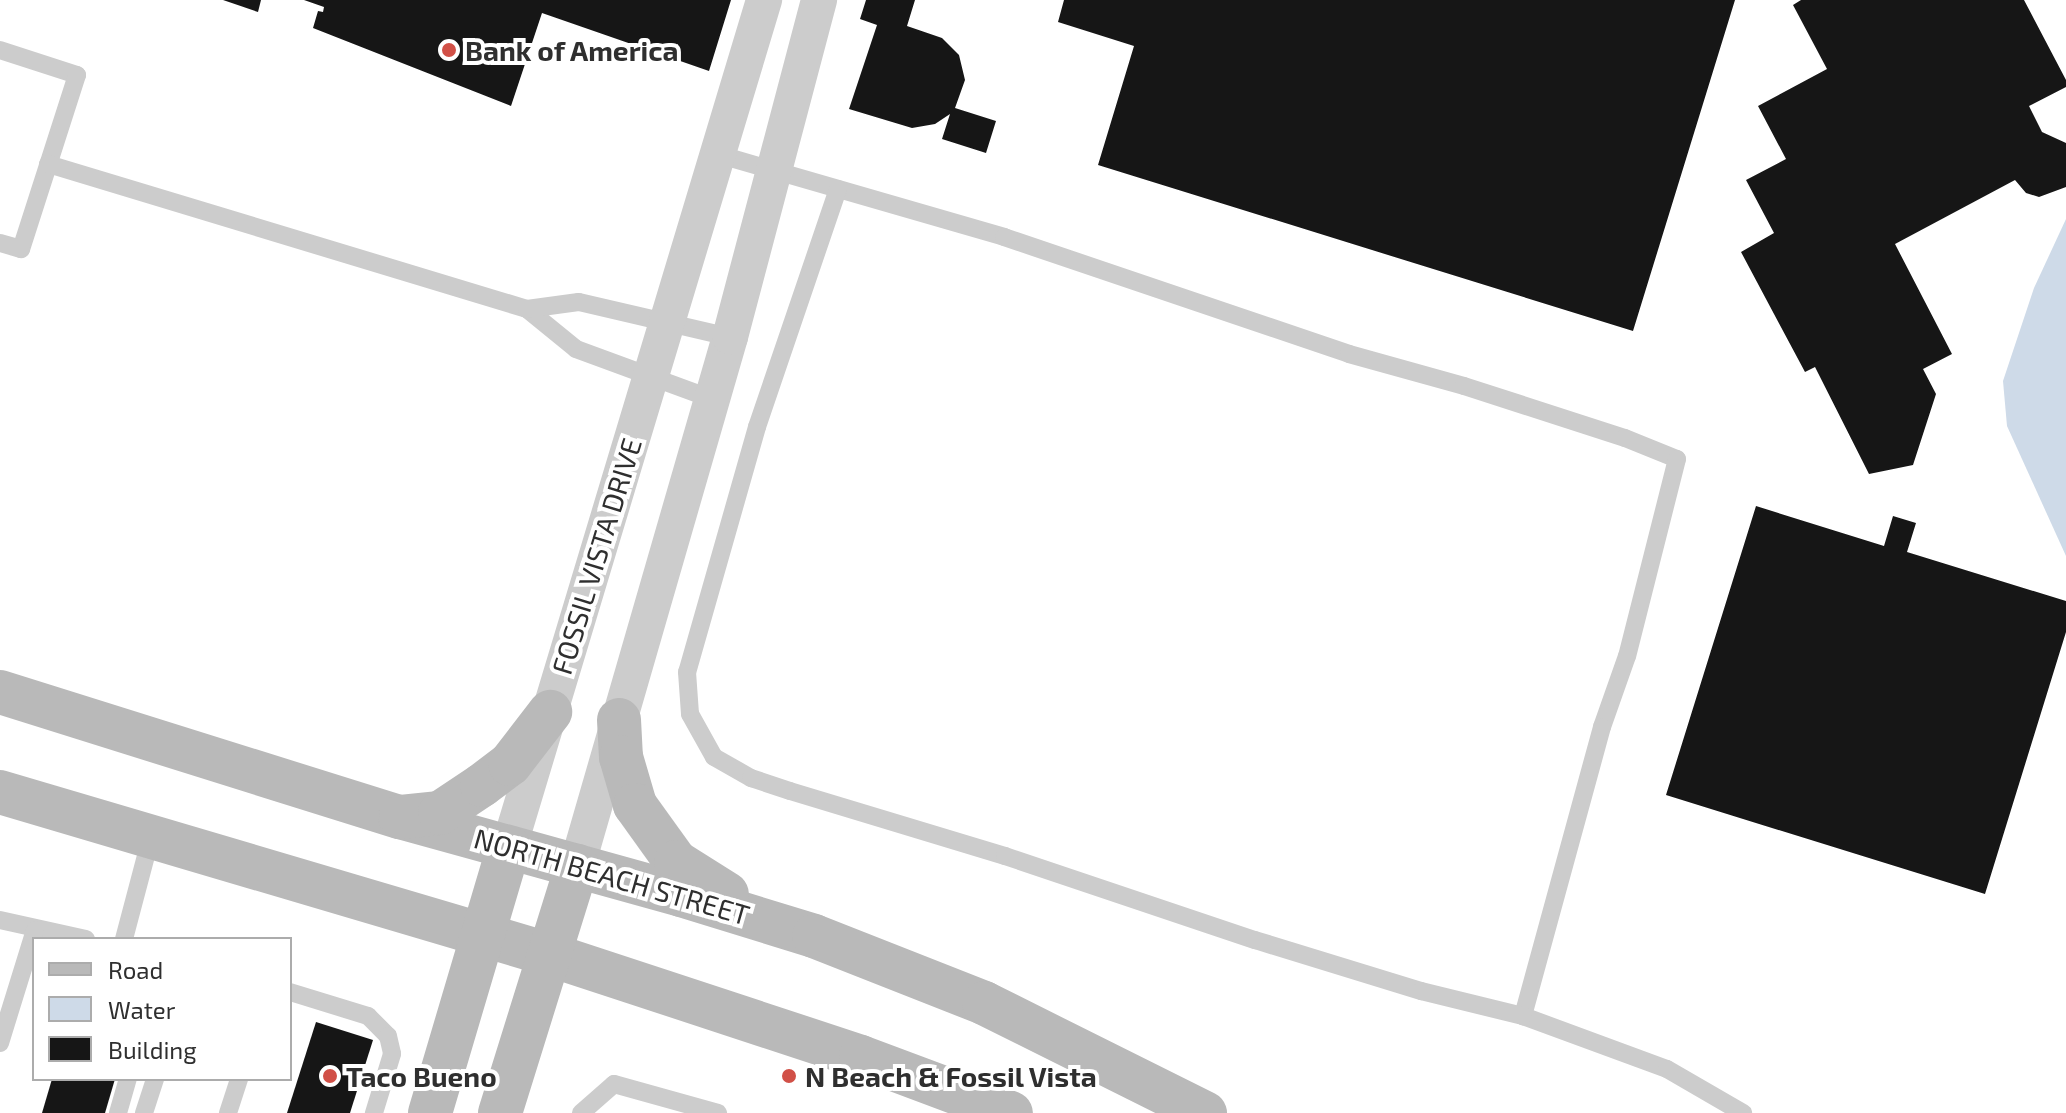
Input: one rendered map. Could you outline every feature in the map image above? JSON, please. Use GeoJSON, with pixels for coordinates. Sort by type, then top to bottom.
{"type":"FeatureCollection","features":[{"type":"Feature","properties":{"kind":"main road","name":"NORTH BEACH STREET"},"geometry":{"type":"LineString","coordinates":[[0,692],[400,817],[766,919],[984,1003],[1205,1113]]}},
{"type":"Feature","properties":{"kind":"main road"},"geometry":{"type":"LineString","coordinates":[[400,817],[440,813],[482,785],[510,764],[550,712]]}},
{"type":"Feature","properties":{"kind":"main road"},"geometry":{"type":"LineString","coordinates":[[619,720],[621,757],[635,805],[676,862],[766,919]]}},
{"type":"Feature","properties":{"kind":"main road"},"geometry":{"type":"LineString","coordinates":[[0,792],[551,955],[956,1102],[1011,1113]]}},
{"type":"Feature","properties":{"kind":"main road","name":"FOSSIL VISTA DRIVE"},"geometry":{"type":"LineString","coordinates":[[430,1113],[509,847]]}},
{"type":"Feature","properties":{"kind":"main road"},"geometry":{"type":"LineString","coordinates":[[500,1113],[577,866]]}},
{"type":"Feature","properties":{"kind":"street","name":"FOSSIL VISTA DRIVE"},"geometry":{"type":"LineString","coordinates":[[509,847],[764,0]]}},
{"type":"Feature","properties":{"kind":"street"},"geometry":{"type":"LineString","coordinates":[[577,866],[730,337],[819,0]]}},
{"type":"Feature","properties":{"kind":"lane"},"geometry":{"type":"LineString","coordinates":[[0,50],[77,75],[21,249],[0,243]]}},
{"type":"Feature","properties":{"kind":"lane"},"geometry":{"type":"LineString","coordinates":[[717,154],[1004,237],[1349,354],[1464,386],[1625,438],[1677,459],[1627,656],[1602,727],[1523,1016]]}},
{"type":"Feature","properties":{"kind":"lane"},"geometry":{"type":"LineString","coordinates":[[48,164],[527,309],[576,349],[712,399]]}},
{"type":"Feature","properties":{"kind":"lane"},"geometry":{"type":"LineString","coordinates":[[838,189],[757,427],[687,672],[690,714],[714,757],[751,778],[1255,940],[1421,991],[1523,1016],[1667,1069],[1743,1113]]}},
{"type":"Feature","properties":{"kind":"lane"},"geometry":{"type":"LineString","coordinates":[[527,309],[579,302],[668,320],[730,337]]}},
{"type":"Feature","properties":{"kind":"lane"},"geometry":{"type":"LineString","coordinates":[[125,937],[151,837]]}},
{"type":"Feature","properties":{"kind":"lane"},"geometry":{"type":"LineString","coordinates":[[0,920],[75,937]]}},
{"type":"Feature","properties":{"kind":"lane"},"geometry":{"type":"LineString","coordinates":[[33,937],[35,930]]}},
{"type":"Feature","properties":{"kind":"lane"},"geometry":{"type":"LineString","coordinates":[[0,1043],[32,940]]}},
{"type":"Feature","properties":{"kind":"lane"},"geometry":{"type":"LineString","coordinates":[[292,993],[368,1016],[388,1036],[392,1054],[374,1113]]}},
{"type":"Feature","properties":{"kind":"lane"},"geometry":{"type":"LineString","coordinates":[[118,1113],[127,1081]]}},
{"type":"Feature","properties":{"kind":"lane"},"geometry":{"type":"LineString","coordinates":[[144,1113],[154,1081]]}},
{"type":"Feature","properties":{"kind":"lane"},"geometry":{"type":"LineString","coordinates":[[228,1113],[238,1081]]}},
{"type":"Feature","properties":{"kind":"lane"},"geometry":{"type":"LineString","coordinates":[[581,1113],[614,1084],[718,1113]]}},
{"type":"Feature","properties":{"kind":"water"},"geometry":{"type":"Polygon","coordinates":[[[2066,219],[2066,556],[2007,426],[2003,381],[2034,288],[2066,219]]]}},
{"type":"Feature","properties":{"kind":"building"},"geometry":{"type":"Polygon","coordinates":[[[223,0],[261,0],[258,12],[223,0]]]}},
{"type":"Feature","properties":{"kind":"building","name":"Bank of America"},"geometry":{"type":"Polygon","coordinates":[[[304,0],[731,0],[709,71],[542,13],[511,106],[313,28],[318,11],[323,12],[324,7],[304,0]]]}},
{"type":"Feature","properties":{"kind":"building"},"geometry":{"type":"Polygon","coordinates":[[[866,0],[915,0],[907,26],[942,38],[959,55],[965,80],[955,108],[996,121],[986,153],[942,139],[950,114],[935,124],[912,128],[849,109],[877,25],[860,19],[866,0]]]}},
{"type":"Feature","properties":{"kind":"building"},"geometry":{"type":"Polygon","coordinates":[[[1064,0],[1735,0],[1633,331],[1098,165],[1134,46],[1058,22],[1064,0]]]}},
{"type":"Feature","properties":{"kind":"building"},"geometry":{"type":"Polygon","coordinates":[[[1801,0],[2024,0],[2066,80],[2066,87],[2029,106],[2042,132],[2066,143],[2066,187],[2039,197],[2026,193],[2015,180],[1895,244],[1952,354],[1923,369],[1936,394],[1913,465],[1869,474],[1815,367],[1805,372],[1741,252],[1774,233],[1746,180],[1786,159],[1758,106],[1827,69],[1793,5],[1801,0]]]}},
{"type":"Feature","properties":{"kind":"building"},"geometry":{"type":"Polygon","coordinates":[[[1756,506],[1884,546],[1893,516],[1916,523],[1907,552],[2066,601],[2066,632],[1985,894],[1666,795],[1756,506]]]}},
{"type":"Feature","properties":{"kind":"building","name":"Taco Bueno"},"geometry":{"type":"Polygon","coordinates":[[[316,1022],[373,1040],[350,1113],[287,1113],[316,1022]]]}},
{"type":"Feature","properties":{"kind":"building"},"geometry":{"type":"Polygon","coordinates":[[[51,1081],[114,1081],[105,1113],[42,1113],[51,1081]]]}},
{"type":"Feature","properties":{"kind":"place","name":"Bank of America"},"geometry":{"type":"Point","coordinates":[449,50]}},
{"type":"Feature","properties":{"kind":"place","name":"Taco Bueno"},"geometry":{"type":"Point","coordinates":[330,1076]}},
{"type":"Feature","properties":{"kind":"place","name":"N Beach & Fossil Vista"},"geometry":{"type":"Point","coordinates":[789,1076]}}]}
